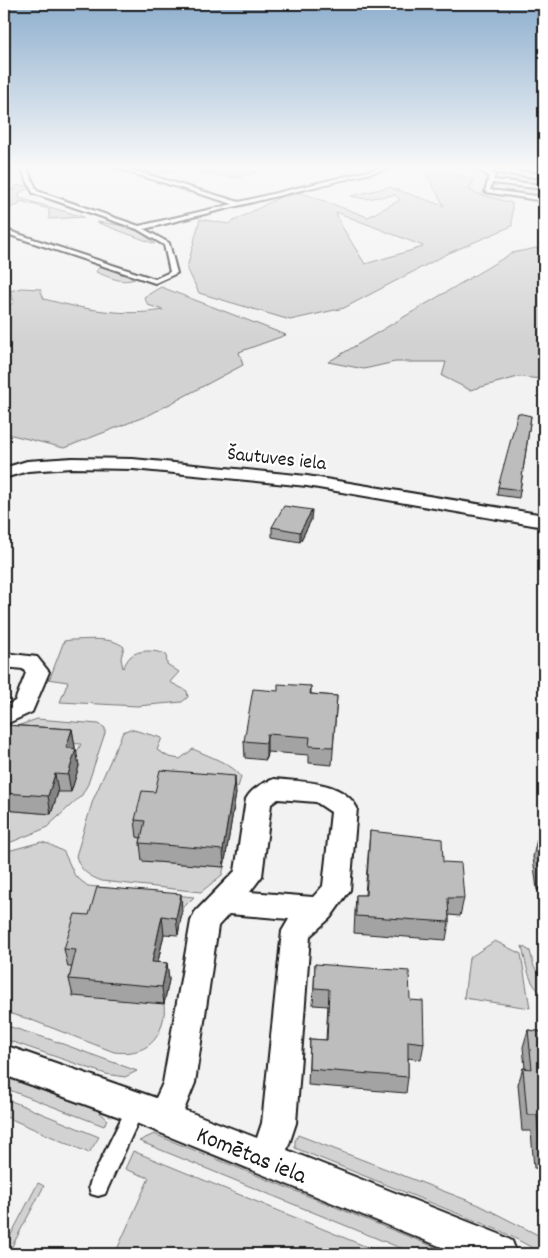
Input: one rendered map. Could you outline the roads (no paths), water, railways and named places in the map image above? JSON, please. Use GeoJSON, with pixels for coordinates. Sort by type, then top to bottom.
{"type":"FeatureCollection","features":[{"type":"Feature","properties":{"kind":"street","name":"Šautuves iela"},"geometry":{"type":"LineString","coordinates":[[4,472],[27,466],[72,463],[134,464],[307,481],[544,521]]}},
{"type":"Feature","properties":{"kind":"street"},"geometry":{"type":"LineString","coordinates":[[4,660],[30,662],[38,672],[24,706],[4,718]]}},
{"type":"Feature","properties":{"kind":"street"},"geometry":{"type":"LineString","coordinates":[[150,1113],[179,1083],[205,921],[248,876],[260,799],[274,789],[321,793],[344,808],[336,890],[320,910],[296,932],[279,1123],[267,1159]]}},
{"type":"Feature","properties":{"kind":"street"},"geometry":{"type":"LineString","coordinates":[[222,902],[320,910]]}},
{"type":"Feature","properties":{"kind":"street","name":"Komētas iela"},"geometry":{"type":"LineString","coordinates":[[4,1060],[150,1113],[486,1247],[499,1254]]}},
{"type":"Feature","properties":{"kind":"lane"},"geometry":{"type":"LineString","coordinates":[[4,231],[155,281],[174,273],[167,244],[129,225]]}},
{"type":"Feature","properties":{"kind":"lane"},"geometry":{"type":"LineString","coordinates":[[139,228],[152,225]]}},
{"type":"Feature","properties":{"kind":"lane"},"geometry":{"type":"LineString","coordinates":[[98,1187],[150,1113]]}}]}
